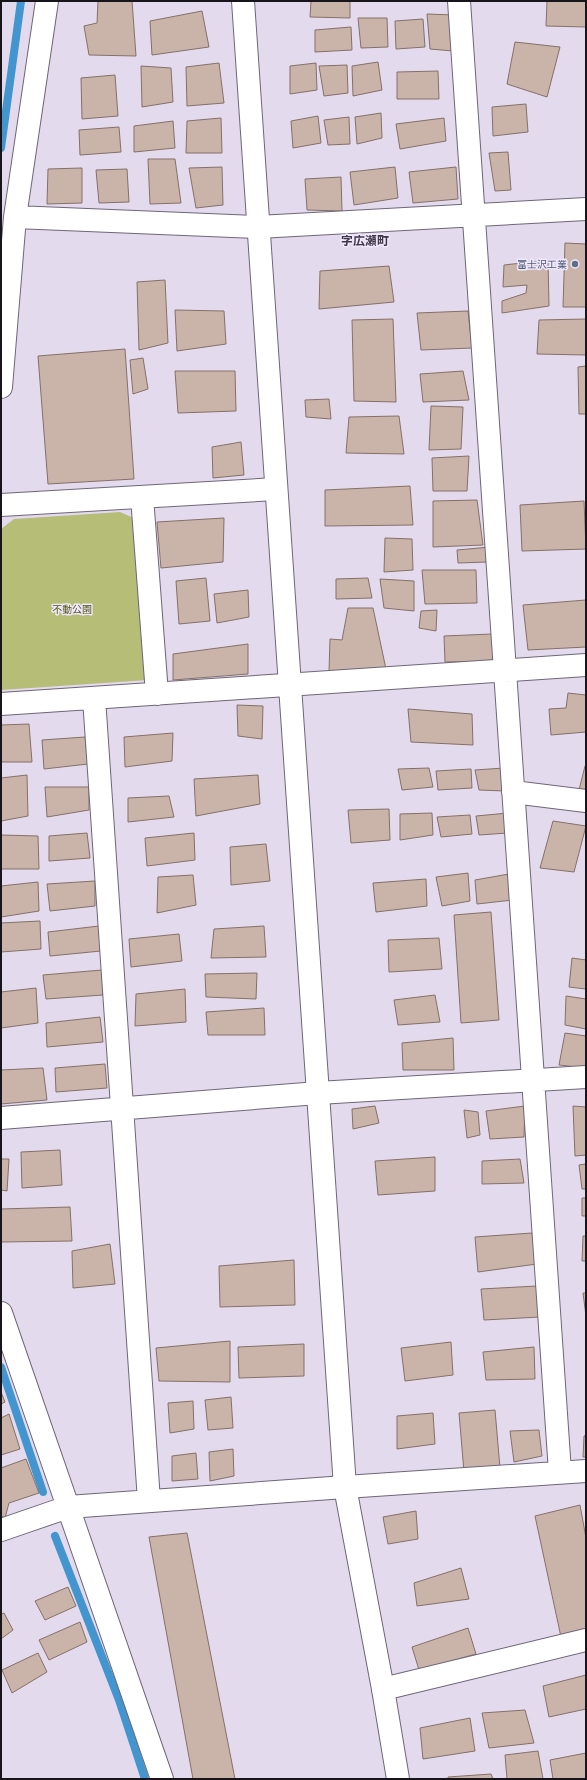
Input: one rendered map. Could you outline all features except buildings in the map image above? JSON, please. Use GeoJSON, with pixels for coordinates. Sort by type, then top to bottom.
{"type":"FeatureCollection","features":[{"type":"Feature","properties":{"kind":"street"},"geometry":{"type":"LineString","coordinates":[[1,387],[5,283],[47,1]]}},
{"type":"Feature","properties":{"kind":"street"},"geometry":{"type":"LineString","coordinates":[[243,1],[345,1486],[383,1689],[398,1779]]}},
{"type":"Feature","properties":{"kind":"street"},"geometry":{"type":"LineString","coordinates":[[459,1],[560,1472]]}},
{"type":"Feature","properties":{"kind":"street"},"geometry":{"type":"LineString","coordinates":[[15,217],[258,227],[586,209]]}},
{"type":"Feature","properties":{"kind":"street"},"geometry":{"type":"LineString","coordinates":[[1,505],[276,489]]}},
{"type":"Feature","properties":{"kind":"street"},"geometry":{"type":"LineString","coordinates":[[142,497],[157,694]]}},
{"type":"Feature","properties":{"kind":"street"},"geometry":{"type":"LineString","coordinates":[[1,704],[586,665]]}},
{"type":"Feature","properties":{"kind":"street"},"geometry":{"type":"LineString","coordinates":[[94,698],[149,1501]]}},
{"type":"Feature","properties":{"kind":"street"},"geometry":{"type":"LineString","coordinates":[[513,792],[586,802]]}},
{"type":"Feature","properties":{"kind":"street"},"geometry":{"type":"LineString","coordinates":[[1,1118],[318,1093],[586,1077]]}},
{"type":"Feature","properties":{"kind":"street"},"geometry":{"type":"LineString","coordinates":[[1,1313],[162,1779]]}},
{"type":"Feature","properties":{"kind":"street"},"geometry":{"type":"LineString","coordinates":[[1,1530],[68,1507],[345,1486],[586,1471]]}},
{"type":"Feature","properties":{"kind":"street"},"geometry":{"type":"LineString","coordinates":[[383,1689],[586,1640]]}},
{"type":"Feature","properties":{"kind":"green space","name":"不動公園"},"geometry":{"type":"Polygon","coordinates":[[[120,512],[136,519],[148,680],[1,690],[1,529],[14,519],[120,512]]]}},
{"type":"Feature","properties":{"kind":"waterway"},"geometry":{"type":"LineString","coordinates":[[1,148],[21,1]]}},
{"type":"Feature","properties":{"kind":"waterway"},"geometry":{"type":"LineString","coordinates":[[1,1367],[43,1492]]}},
{"type":"Feature","properties":{"kind":"waterway"},"geometry":{"type":"LineString","coordinates":[[55,1536],[119,1700],[145,1779]]}},
{"type":"Feature","properties":{"kind":"place","name":"富士沢工業"},"geometry":{"type":"Point","coordinates":[575,264]}},
{"type":"Feature","properties":{"kind":"district","name":"字広瀬町"},"geometry":{"type":"Point","coordinates":[365,240]}}]}
